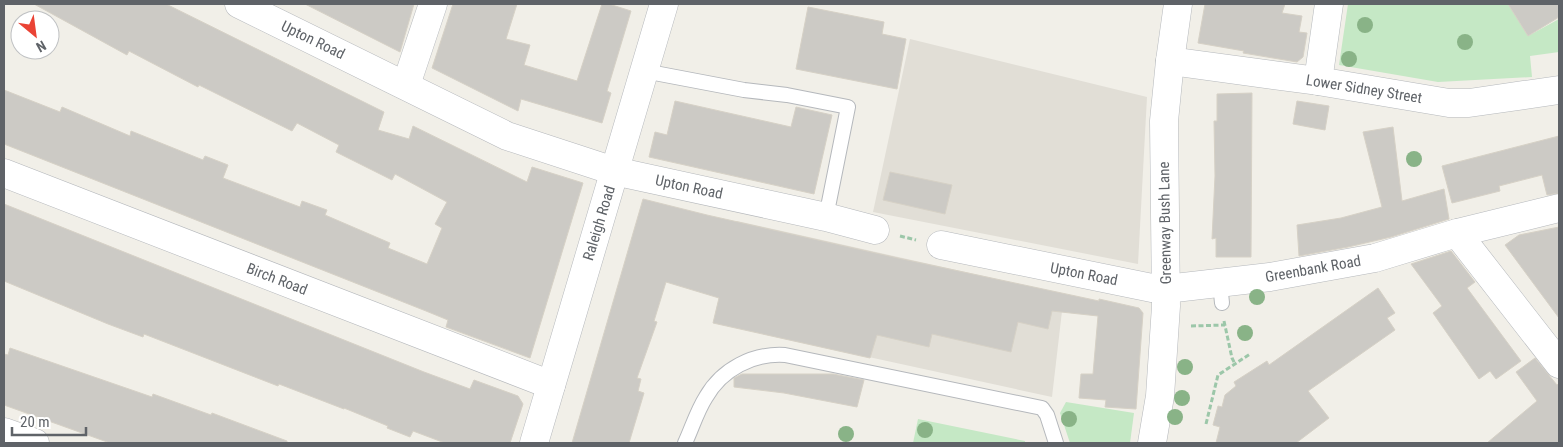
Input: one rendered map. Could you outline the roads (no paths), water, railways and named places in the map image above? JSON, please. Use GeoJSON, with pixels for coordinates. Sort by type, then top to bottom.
{"type":"FeatureCollection","features":[{"type":"Feature","properties":{"kind":"street","name":"Upton Road"},"geometry":{"type":"LineString","coordinates":[[239,4],[507,136],[614,171],[826,217],[875,230]]}},
{"type":"Feature","properties":{"kind":"street"},"geometry":{"type":"LineString","coordinates":[[406,85],[433,4]]}},
{"type":"Feature","properties":{"kind":"street","name":"Raleigh Road"},"geometry":{"type":"LineString","coordinates":[[534,443],[664,4]]}},
{"type":"Feature","properties":{"kind":"street","name":"Greenway Bush Lane"},"geometry":{"type":"LineString","coordinates":[[1152,443],[1160,396],[1166,289],[1164,121],[1178,4]]}},
{"type":"Feature","properties":{"kind":"street"},"geometry":{"type":"LineString","coordinates":[[1318,81],[1329,4]]}},
{"type":"Feature","properties":{"kind":"street","name":"Lower Sidney Street"},"geometry":{"type":"LineString","coordinates":[[1170,60],[1318,81],[1449,103],[1468,103],[1559,90]]}},
{"type":"Feature","properties":{"kind":"street","name":"Birch Road"},"geometry":{"type":"LineString","coordinates":[[4,173],[551,385]]}},
{"type":"Feature","properties":{"kind":"street","name":"Greenbank Road"},"geometry":{"type":"LineString","coordinates":[[1166,289],[1221,293],[1270,277],[1375,258],[1458,233],[1559,208]]}},
{"type":"Feature","properties":{"kind":"street"},"geometry":{"type":"LineString","coordinates":[[1458,233],[1559,364]]}},
{"type":"Feature","properties":{"kind":"street","name":"Upton Road"},"geometry":{"type":"LineString","coordinates":[[941,245],[1152,288],[1166,289]]}},
{"type":"Feature","properties":{"kind":"street"},"geometry":{"type":"LineString","coordinates":[[4,432],[35,443]]}},
{"type":"Feature","properties":{"kind":"lane"},"geometry":{"type":"LineString","coordinates":[[644,71],[848,107],[826,217]]}},
{"type":"Feature","properties":{"kind":"lane"},"geometry":{"type":"LineString","coordinates":[[685,443],[705,398],[719,379],[750,360],[774,354],[1042,408],[1047,415],[1056,443]]}}]}
